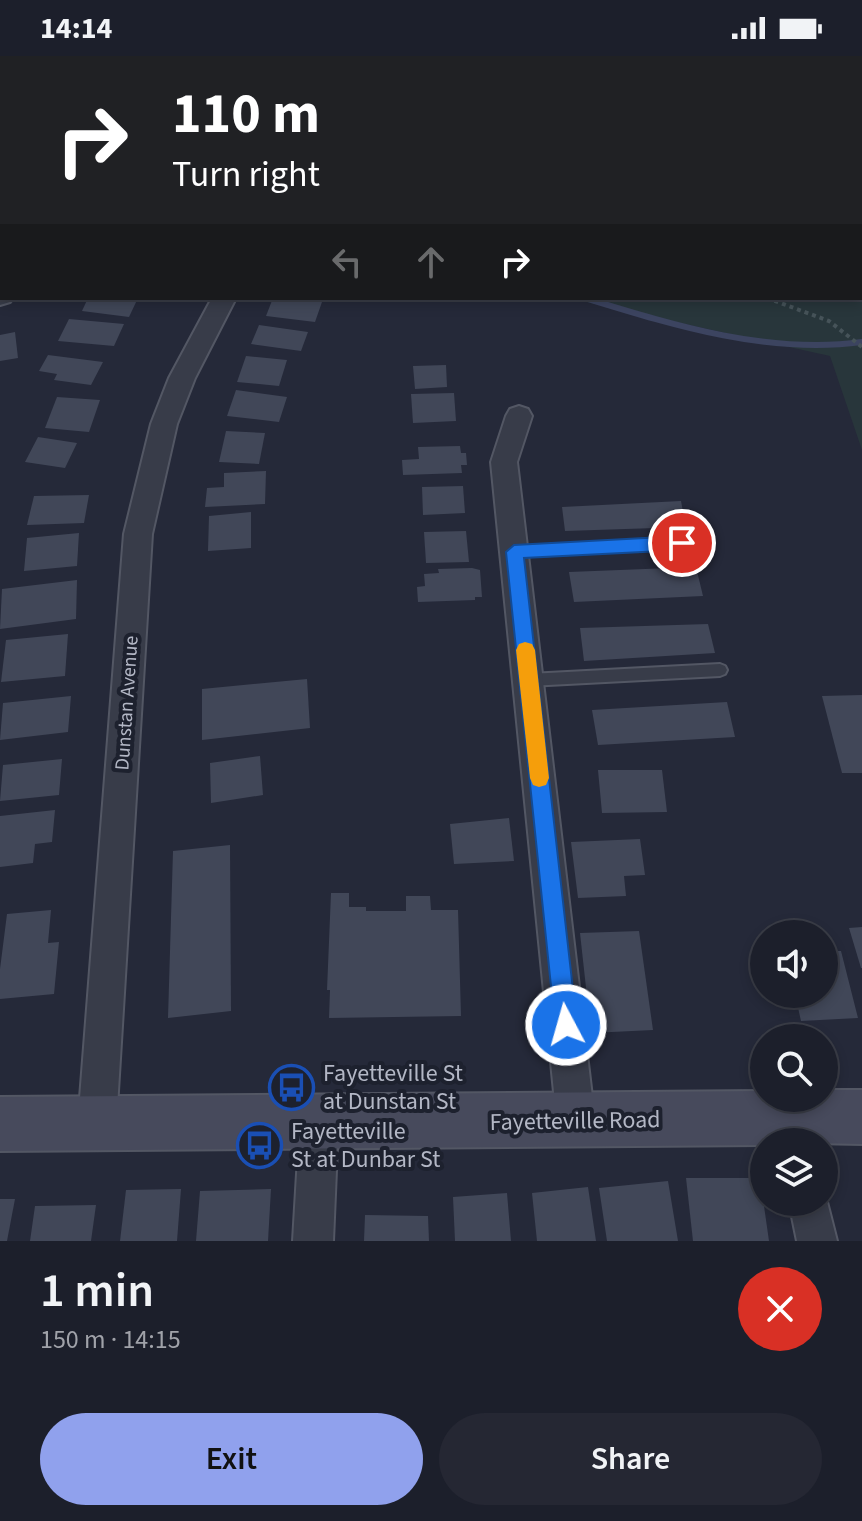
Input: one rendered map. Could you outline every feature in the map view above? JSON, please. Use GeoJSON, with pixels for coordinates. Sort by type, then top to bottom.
{"type":"FeatureCollection","features":[{"type":"Feature","properties":{"kind":"main road","name":"Fayetteville Road"},"geometry":{"type":"LineString","coordinates":[[805,1128],[862,1117]]}},
{"type":"Feature","properties":{"kind":"main road","name":"Fayetteville Road"},"geometry":{"type":"LineString","coordinates":[[0,1124],[576,1122],[750,1128]]}},
{"type":"Feature","properties":{"kind":"street","name":"Dunstan Avenue"},"geometry":{"type":"LineString","coordinates":[[97,1124],[138,534],[164,424],[182,378],[223,300]]}},
{"type":"Feature","properties":{"kind":"street"},"geometry":{"type":"LineString","coordinates":[[519,416],[504,462],[576,1122]]}},
{"type":"Feature","properties":{"kind":"street"},"geometry":{"type":"LineString","coordinates":[[313,1241],[319,1123]]}},
{"type":"Feature","properties":{"kind":"street"},"geometry":{"type":"LineString","coordinates":[[812,1216],[817,1241]]}},
{"type":"Feature","properties":{"kind":"lane"},"geometry":{"type":"LineString","coordinates":[[551,56],[565,56]]}},
{"type":"Feature","properties":{"kind":"lane"},"geometry":{"type":"LineString","coordinates":[[514,552],[682,543]]}},
{"type":"Feature","properties":{"kind":"lane"},"geometry":{"type":"LineString","coordinates":[[529,680],[720,670]]}},
{"type":"Feature","properties":{"kind":"path"},"geometry":{"type":"LineString","coordinates":[[776,300],[820,315],[838,325],[862,347]]}},
{"type":"Feature","properties":{"kind":"shaded area"},"geometry":{"type":"Polygon","coordinates":[[[577,300],[862,300],[862,450],[830,356],[577,300]]]}},
{"type":"Feature","properties":{"kind":"building"},"geometry":{"type":"Polygon","coordinates":[[[87,300],[137,300],[129,317],[82,311],[87,300]]]}},
{"type":"Feature","properties":{"kind":"building"},"geometry":{"type":"Polygon","coordinates":[[[272,300],[322,302],[315,322],[266,316],[272,300]]]}},
{"type":"Feature","properties":{"kind":"building"},"geometry":{"type":"Polygon","coordinates":[[[69,319],[124,324],[114,346],[58,341],[69,319]]]}},
{"type":"Feature","properties":{"kind":"building"},"geometry":{"type":"Polygon","coordinates":[[[259,325],[308,332],[301,351],[251,344],[259,325]]]}},
{"type":"Feature","properties":{"kind":"building"},"geometry":{"type":"Polygon","coordinates":[[[15,332],[18,358],[0,361],[0,335],[15,332]]]}},
{"type":"Feature","properties":{"kind":"building"},"geometry":{"type":"Polygon","coordinates":[[[48,355],[103,362],[91,385],[54,380],[57,374],[39,371],[48,355]]]}},
{"type":"Feature","properties":{"kind":"building"},"geometry":{"type":"Polygon","coordinates":[[[246,356],[287,360],[279,386],[237,382],[246,356]]]}},
{"type":"Feature","properties":{"kind":"building"},"geometry":{"type":"Polygon","coordinates":[[[446,365],[447,387],[415,389],[413,366],[446,365]]]}},
{"type":"Feature","properties":{"kind":"building"},"geometry":{"type":"Polygon","coordinates":[[[236,390],[287,397],[279,422],[227,416],[236,390]]]}},
{"type":"Feature","properties":{"kind":"building"},"geometry":{"type":"Polygon","coordinates":[[[454,393],[456,421],[413,423],[411,394],[454,393]]]}},
{"type":"Feature","properties":{"kind":"building"},"geometry":{"type":"Polygon","coordinates":[[[57,397],[100,400],[89,432],[45,428],[57,397]]]}},
{"type":"Feature","properties":{"kind":"building"},"geometry":{"type":"Polygon","coordinates":[[[226,431],[265,433],[259,464],[219,462],[226,431]]]}},
{"type":"Feature","properties":{"kind":"building"},"geometry":{"type":"Polygon","coordinates":[[[38,437],[77,443],[65,468],[25,462],[38,437]]]}},
{"type":"Feature","properties":{"kind":"building"},"geometry":{"type":"Polygon","coordinates":[[[460,446],[461,453],[466,453],[467,465],[461,465],[462,473],[403,475],[402,460],[419,459],[418,447],[460,446]]]}},
{"type":"Feature","properties":{"kind":"building"},"geometry":{"type":"Polygon","coordinates":[[[266,471],[265,504],[205,507],[207,488],[224,487],[224,473],[266,471]]]}},
{"type":"Feature","properties":{"kind":"building"},"geometry":{"type":"Polygon","coordinates":[[[463,486],[465,513],[423,515],[422,487],[463,486]]]}},
{"type":"Feature","properties":{"kind":"building"},"geometry":{"type":"Polygon","coordinates":[[[89,495],[84,523],[27,525],[34,496],[89,495]]]}},
{"type":"Feature","properties":{"kind":"building"},"geometry":{"type":"Polygon","coordinates":[[[681,501],[686,527],[565,531],[562,507],[681,501]]]}},
{"type":"Feature","properties":{"kind":"building"},"geometry":{"type":"Polygon","coordinates":[[[251,512],[251,548],[208,551],[209,516],[251,512]]]}},
{"type":"Feature","properties":{"kind":"building"},"geometry":{"type":"Polygon","coordinates":[[[466,531],[469,562],[426,563],[424,532],[466,531]]]}},
{"type":"Feature","properties":{"kind":"building"},"geometry":{"type":"Polygon","coordinates":[[[79,533],[77,566],[24,571],[27,538],[79,533]]]}},
{"type":"Feature","properties":{"kind":"building"},"geometry":{"type":"Polygon","coordinates":[[[696,567],[703,596],[574,602],[569,572],[696,567]]]}},
{"type":"Feature","properties":{"kind":"building"},"geometry":{"type":"Polygon","coordinates":[[[438,569],[480,570],[482,597],[475,597],[475,600],[418,602],[417,587],[425,586],[424,574],[439,573],[438,569]]]}},
{"type":"Feature","properties":{"kind":"building"},"geometry":{"type":"Polygon","coordinates":[[[77,580],[76,619],[0,629],[2,589],[77,580]]]}},
{"type":"Feature","properties":{"kind":"building"},"geometry":{"type":"Polygon","coordinates":[[[708,624],[715,653],[584,661],[580,628],[708,624]]]}},
{"type":"Feature","properties":{"kind":"building"},"geometry":{"type":"Polygon","coordinates":[[[68,634],[65,676],[1,682],[6,640],[68,634]]]}},
{"type":"Feature","properties":{"kind":"building"},"geometry":{"type":"Polygon","coordinates":[[[307,679],[310,728],[202,740],[202,689],[307,679]]]}},
{"type":"Feature","properties":{"kind":"building"},"geometry":{"type":"Polygon","coordinates":[[[862,695],[862,773],[842,773],[822,696],[862,695]]]}},
{"type":"Feature","properties":{"kind":"building"},"geometry":{"type":"Polygon","coordinates":[[[71,696],[68,732],[0,740],[3,703],[71,696]]]}},
{"type":"Feature","properties":{"kind":"building"},"geometry":{"type":"Polygon","coordinates":[[[727,702],[735,737],[598,745],[592,710],[727,702]]]}},
{"type":"Feature","properties":{"kind":"building"},"geometry":{"type":"Polygon","coordinates":[[[260,756],[263,795],[211,803],[210,763],[260,756]]]}},
{"type":"Feature","properties":{"kind":"building"},"geometry":{"type":"Polygon","coordinates":[[[62,759],[59,795],[0,801],[3,765],[62,759]]]}},
{"type":"Feature","properties":{"kind":"building"},"geometry":{"type":"Polygon","coordinates":[[[598,770],[662,770],[667,812],[602,813],[598,770]]]}},
{"type":"Feature","properties":{"kind":"building"},"geometry":{"type":"Polygon","coordinates":[[[55,810],[52,842],[35,844],[33,863],[0,867],[0,816],[55,810]]]}},
{"type":"Feature","properties":{"kind":"building"},"geometry":{"type":"Polygon","coordinates":[[[509,818],[514,861],[454,864],[450,824],[509,818]]]}},
{"type":"Feature","properties":{"kind":"building"},"geometry":{"type":"Polygon","coordinates":[[[640,839],[645,875],[624,876],[626,896],[578,898],[571,842],[640,839]]]}},
{"type":"Feature","properties":{"kind":"building"},"geometry":{"type":"Polygon","coordinates":[[[230,845],[231,1011],[168,1018],[173,851],[230,845]]]}},
{"type":"Feature","properties":{"kind":"building"},"geometry":{"type":"Polygon","coordinates":[[[331,893],[349,893],[349,907],[366,907],[366,911],[406,911],[406,896],[430,896],[431,910],[458,910],[461,1016],[329,1018],[330,990],[327,990],[331,893]]]}},
{"type":"Feature","properties":{"kind":"building"},"geometry":{"type":"Polygon","coordinates":[[[51,910],[48,943],[59,942],[54,994],[0,999],[0,969],[7,914],[51,910]]]}},
{"type":"Feature","properties":{"kind":"building"},"geometry":{"type":"Polygon","coordinates":[[[862,927],[862,968],[861,968],[849,928],[862,927]]]}},
{"type":"Feature","properties":{"kind":"building"},"geometry":{"type":"Polygon","coordinates":[[[639,931],[653,1030],[591,1033],[580,933],[639,931]]]}},
{"type":"Feature","properties":{"kind":"building"},"geometry":{"type":"Polygon","coordinates":[[[838,951],[841,951],[858,1018],[801,1021],[798,1008],[838,1008],[838,951]]]}},
{"type":"Feature","properties":{"kind":"building"},"geometry":{"type":"Polygon","coordinates":[[[686,1178],[750,1178],[750,1216],[765,1216],[769,1241],[693,1241],[686,1178]]]}},
{"type":"Feature","properties":{"kind":"building"},"geometry":{"type":"Polygon","coordinates":[[[668,1181],[678,1241],[607,1241],[599,1188],[668,1181]]]}},
{"type":"Feature","properties":{"kind":"building"},"geometry":{"type":"Polygon","coordinates":[[[588,1187],[596,1241],[537,1241],[532,1193],[588,1187]]]}},
{"type":"Feature","properties":{"kind":"building"},"geometry":{"type":"Polygon","coordinates":[[[181,1189],[177,1241],[120,1241],[126,1190],[181,1189]]]}},
{"type":"Feature","properties":{"kind":"building"},"geometry":{"type":"Polygon","coordinates":[[[271,1189],[268,1241],[196,1241],[200,1191],[271,1189]]]}},
{"type":"Feature","properties":{"kind":"building"},"geometry":{"type":"Polygon","coordinates":[[[507,1193],[511,1241],[455,1241],[453,1197],[507,1193]]]}},
{"type":"Feature","properties":{"kind":"building"},"geometry":{"type":"Polygon","coordinates":[[[0,1199],[15,1199],[7,1241],[0,1241],[0,1199]]]}},
{"type":"Feature","properties":{"kind":"building"},"geometry":{"type":"Polygon","coordinates":[[[96,1205],[91,1241],[30,1241],[35,1206],[96,1205]]]}},
{"type":"Feature","properties":{"kind":"building"},"geometry":{"type":"Polygon","coordinates":[[[365,1215],[428,1216],[429,1241],[364,1241],[365,1215]]]}},
{"type":"Feature","properties":{"kind":"waterway"},"geometry":{"type":"LineString","coordinates":[[592,300],[687,327],[757,341],[827,345],[862,342]]}},
{"type":"Feature","properties":{"kind":"slow traffic"},"geometry":{"type":"LineString","coordinates":[[525,650],[539,778]]}},
{"type":"Feature","properties":{"kind":"place","name":"Fayetteville St at Dunstan St"},"geometry":{"type":"Point","coordinates":[292,1087]}},
{"type":"Feature","properties":{"kind":"place","name":"Fayetteville St at Dunbar St"},"geometry":{"type":"Point","coordinates":[260,1145]}},
{"type":"Feature","properties":{"kind":"route"},"geometry":{"type":"LineString","coordinates":[[566,1025],[514,552],[682,543]]}}]}
